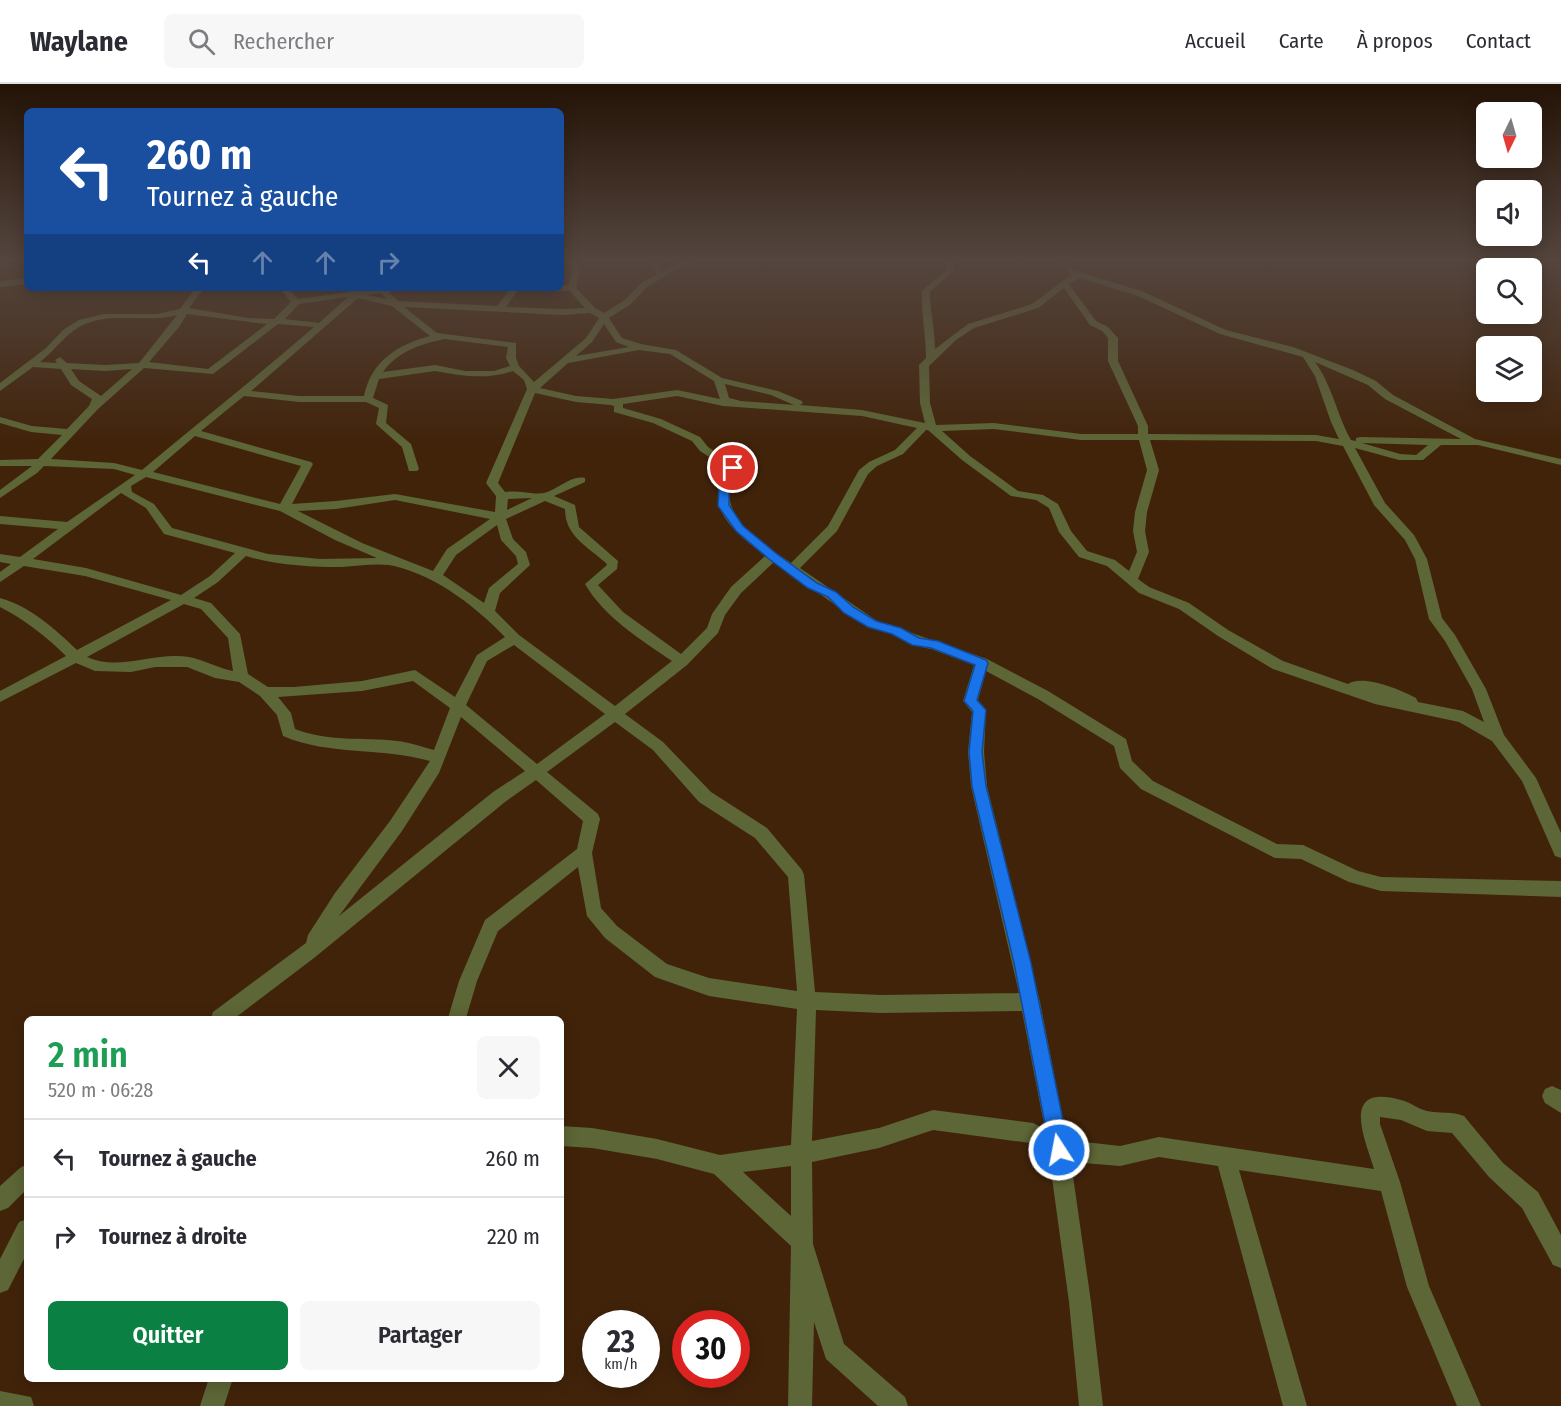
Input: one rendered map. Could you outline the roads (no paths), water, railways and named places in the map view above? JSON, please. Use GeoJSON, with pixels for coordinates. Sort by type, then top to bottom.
{"type":"FeatureCollection","features":[{"type":"Feature","properties":{"kind":"street"},"geometry":{"type":"LineString","coordinates":[[0,388],[49,350],[72,328],[87,321]]}},
{"type":"Feature","properties":{"kind":"street"},"geometry":{"type":"LineString","coordinates":[[0,495],[41,462],[94,406],[141,366],[177,321]]}},
{"type":"Feature","properties":{"kind":"street"},"geometry":{"type":"LineString","coordinates":[[260,321],[303,321],[320,326]]}},
{"type":"Feature","properties":{"kind":"street"},"geometry":{"type":"LineString","coordinates":[[0,578],[125,485],[144,474],[326,321]]}},
{"type":"Feature","properties":{"kind":"street"},"geometry":{"type":"LineString","coordinates":[[414,321],[442,337]]}},
{"type":"Feature","properties":{"kind":"street"},"geometry":{"type":"LineString","coordinates":[[488,612],[494,591],[524,565],[522,555],[507,540],[500,517],[502,496],[492,483],[532,389],[589,340],[601,321]]}},
{"type":"Feature","properties":{"kind":"street"},"geometry":{"type":"LineString","coordinates":[[607,321],[619,340],[639,347],[673,352],[719,381],[774,393],[815,409]]}},
{"type":"Feature","properties":{"kind":"street"},"geometry":{"type":"LineString","coordinates":[[927,321],[930,328],[931,359]]}},
{"type":"Feature","properties":{"kind":"street"},"geometry":{"type":"LineString","coordinates":[[991,321],[971,326],[953,338],[924,365],[928,428],[1015,494],[1039,497],[1054,506],[1065,532],[1083,554],[1112,562],[1144,590],[1184,606],[1223,633],[1278,665],[1375,699],[1463,717],[1497,737]]}},
{"type":"Feature","properties":{"kind":"street"},"geometry":{"type":"LineString","coordinates":[[1092,321],[1105,328],[1113,338],[1113,361],[1143,426],[1143,436],[1153,470],[1141,512],[1139,531],[1143,552],[1132,579]]}},
{"type":"Feature","properties":{"kind":"street"},"geometry":{"type":"LineString","coordinates":[[1199,321],[1243,339],[1290,350],[1372,383],[1389,397],[1437,424],[1478,442],[1561,462]]}},
{"type":"Feature","properties":{"kind":"street"},"geometry":{"type":"LineString","coordinates":[[30,364],[105,368],[141,366],[210,372],[277,322]]}},
{"type":"Feature","properties":{"kind":"street"},"geometry":{"type":"LineString","coordinates":[[368,399],[373,378],[385,362],[422,339],[442,337],[513,345],[511,358],[515,367],[528,379],[532,389]]}},
{"type":"Feature","properties":{"kind":"street"},"geometry":{"type":"LineString","coordinates":[[567,360],[616,353],[639,347]]}},
{"type":"Feature","properties":{"kind":"street"},"geometry":{"type":"LineString","coordinates":[[49,350],[66,366],[75,383],[97,398],[94,406]]}},
{"type":"Feature","properties":{"kind":"street"},"geometry":{"type":"LineString","coordinates":[[1305,356],[1320,376],[1336,422],[1380,505],[1410,538],[1421,559],[1436,619],[1450,638],[1479,688],[1497,737],[1528,778],[1561,851]]}},
{"type":"Feature","properties":{"kind":"street"},"geometry":{"type":"LineString","coordinates":[[373,378],[380,375],[435,368],[465,374],[495,374],[515,367]]}},
{"type":"Feature","properties":{"kind":"street"},"geometry":{"type":"LineString","coordinates":[[719,381],[725,399],[736,403]]}},
{"type":"Feature","properties":{"kind":"street"},"geometry":{"type":"LineString","coordinates":[[532,389],[576,399],[613,402],[677,393],[723,403],[815,409],[886,417],[928,428],[994,426],[1081,437],[1110,446],[1143,436],[1316,438],[1348,442],[1478,442]]}},
{"type":"Feature","properties":{"kind":"street"},"geometry":{"type":"LineString","coordinates":[[242,393],[299,399],[368,399],[384,407],[381,424],[407,446],[413,469]]}},
{"type":"Feature","properties":{"kind":"street"},"geometry":{"type":"LineString","coordinates":[[613,402],[619,405],[618,410],[657,421],[696,439],[704,449],[733,468],[734,474],[724,487],[724,506],[740,528],[792,570],[872,624],[896,631],[917,642],[933,644],[982,663],[1043,695],[1121,743],[1125,764],[1147,785],[1275,851],[1303,852],[1355,877],[1381,884],[1559,890]]}},
{"type":"Feature","properties":{"kind":"street"},"geometry":{"type":"LineString","coordinates":[[0,420],[31,429],[70,432]]}},
{"type":"Feature","properties":{"kind":"street"},"geometry":{"type":"LineString","coordinates":[[792,570],[833,528],[863,472],[873,464],[899,452],[928,428]]}},
{"type":"Feature","properties":{"kind":"street"},"geometry":{"type":"LineString","coordinates":[[194,432],[307,464],[284,508]]}},
{"type":"Feature","properties":{"kind":"street"},"geometry":{"type":"LineString","coordinates":[[1348,442],[1399,457],[1419,458],[1438,442]]}},
{"type":"Feature","properties":{"kind":"street"},"geometry":{"type":"LineString","coordinates":[[0,463],[70,462],[114,466],[284,508],[313,525],[395,562],[436,576],[488,612],[514,638],[658,746],[685,778],[705,797],[761,833],[796,875],[807,1001],[801,1154],[801,1406]]}},
{"type":"Feature","properties":{"kind":"street"},"geometry":{"type":"LineString","coordinates":[[436,576],[451,552],[500,517],[581,480]]}},
{"type":"Feature","properties":{"kind":"street"},"geometry":{"type":"LineString","coordinates":[[125,485],[127,494],[150,506],[168,531],[268,558],[320,563],[395,562]]}},
{"type":"Feature","properties":{"kind":"street"},"geometry":{"type":"LineString","coordinates":[[502,496],[519,493],[546,495],[571,507],[574,529],[612,561],[613,566],[591,584],[594,591],[620,616],[682,661]]}},
{"type":"Feature","properties":{"kind":"street"},"geometry":{"type":"LineString","coordinates":[[284,508],[336,505],[395,497],[500,517]]}},
{"type":"Feature","properties":{"kind":"street"},"geometry":{"type":"LineString","coordinates":[[0,520],[69,526]]}},
{"type":"Feature","properties":{"kind":"street"},"geometry":{"type":"LineString","coordinates":[[0,696],[184,599],[214,579],[244,551]]}},
{"type":"Feature","properties":{"kind":"street"},"geometry":{"type":"LineString","coordinates":[[223,1016],[308,952],[499,798],[570,749],[614,712],[682,661],[713,630],[719,614],[736,590],[773,556]]}},
{"type":"Feature","properties":{"kind":"street"},"geometry":{"type":"LineString","coordinates":[[0,558],[86,572],[206,606],[235,637],[242,677]]}},
{"type":"Feature","properties":{"kind":"street"},"geometry":{"type":"LineString","coordinates":[[0,602],[26,615],[52,634],[74,656],[96,666],[131,667],[155,662],[188,662],[215,673],[242,677],[265,692],[284,713],[288,732],[307,741],[354,746],[399,747],[438,757]]}},
{"type":"Feature","properties":{"kind":"street"},"geometry":{"type":"LineString","coordinates":[[308,952],[341,898],[396,826],[434,769],[458,706],[482,658],[514,638]]}},
{"type":"Feature","properties":{"kind":"street"},"geometry":{"type":"LineString","coordinates":[[982,663],[970,701],[979,710],[976,752],[979,786],[1030,1002],[1059,1150],[1080,1302],[1091,1406]]}},
{"type":"Feature","properties":{"kind":"street"},"geometry":{"type":"LineString","coordinates":[[265,692],[362,686],[415,675],[458,706],[537,770],[592,819],[584,853],[593,911],[611,932],[661,971],[709,987],[807,1001],[881,1004],[1030,1002]]}},
{"type":"Feature","properties":{"kind":"street"},"geometry":{"type":"LineString","coordinates":[[458,1016],[468,981],[491,926],[584,853]]}},
{"type":"Feature","properties":{"kind":"street"},"geometry":{"type":"LineString","coordinates":[[1469,1406],[1418,1287],[1389,1182],[1370,1124],[1370,1112],[1376,1106],[1401,1110],[1427,1121],[1457,1123],[1496,1170],[1530,1200],[1561,1257]]}},
{"type":"Feature","properties":{"kind":"street"},"geometry":{"type":"LineString","coordinates":[[564,1137],[592,1138],[657,1149],[720,1165],[801,1154],[879,1138],[933,1120],[1033,1133],[1059,1150],[1120,1156],[1160,1147],[1226,1159],[1389,1182]]}},
{"type":"Feature","properties":{"kind":"street"},"geometry":{"type":"LineString","coordinates":[[1226,1159],[1294,1406]]}},
{"type":"Feature","properties":{"kind":"street"},"geometry":{"type":"LineString","coordinates":[[720,1165],[801,1240],[834,1351],[896,1406]]}},
{"type":"Feature","properties":{"kind":"street"},"geometry":{"type":"LineString","coordinates":[[0,1200],[24,1178]]}},
{"type":"Feature","properties":{"kind":"street"},"geometry":{"type":"LineString","coordinates":[[0,1282],[24,1236]]}},
{"type":"Feature","properties":{"kind":"street"},"geometry":{"type":"LineString","coordinates":[[212,1406],[220,1382]]}},
{"type":"Feature","properties":{"kind":"street"},"geometry":{"type":"LineString","coordinates":[[0,1403],[22,1406]]}}]}
